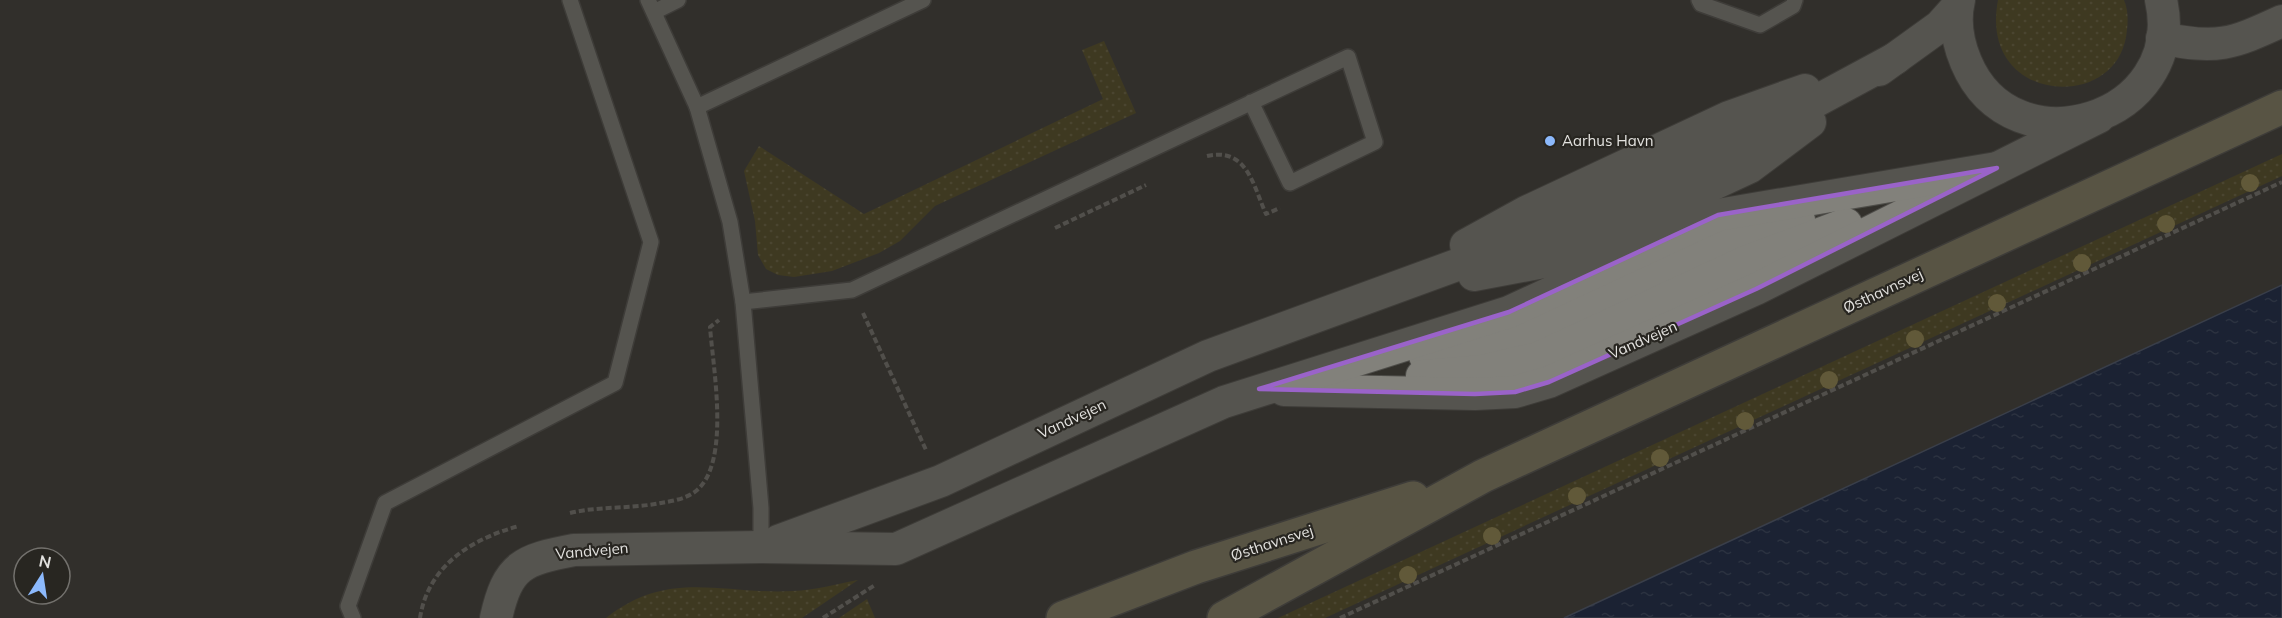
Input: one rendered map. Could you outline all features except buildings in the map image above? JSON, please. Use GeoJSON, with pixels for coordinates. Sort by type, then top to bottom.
{"type":"FeatureCollection","features":[{"type":"Feature","properties":{"kind":"street"},"geometry":{"type":"LineString","coordinates":[[1958,4],[1958,43],[1972,76],[1996,103],[2028,120],[2064,125],[2099,117],[2122,104],[2141,86],[2154,64],[2162,38],[2161,0]]}},
{"type":"Feature","properties":{"kind":"street","name":"Vandvejen"},"geometry":{"type":"LineString","coordinates":[[761,547],[940,481],[1208,356],[1536,236],[1742,141],[1896,58],[1940,26],[1958,4]]}},
{"type":"Feature","properties":{"kind":"street"},"geometry":{"type":"LineString","coordinates":[[2162,38],[2191,44],[2220,45],[2246,38],[2282,21]]}},
{"type":"Feature","properties":{"kind":"street","name":"Østhavnsvej"},"geometry":{"type":"LineString","coordinates":[[1224,618],[1483,476],[2282,107]]}},
{"type":"Feature","properties":{"kind":"street","name":"Vandvejen"},"geometry":{"type":"LineString","coordinates":[[1259,389],[1475,394],[1515,392],[1549,382],[1756,290],[2099,117]]}},
{"type":"Feature","properties":{"kind":"street","name":"Vandvejen"},"geometry":{"type":"LineString","coordinates":[[496,618],[502,592],[518,567],[547,555],[574,550],[761,547],[896,549],[1224,402],[1259,389],[1509,312],[1718,215],[1997,168]]}},
{"type":"Feature","properties":{"kind":"street","name":"Østhavnsvej"},"geometry":{"type":"LineString","coordinates":[[1063,618],[1196,567],[1483,476]]}},
{"type":"Feature","properties":{"kind":"lane"},"geometry":{"type":"LineString","coordinates":[[352,618],[348,606],[384,503],[615,383],[651,242],[570,0]]}},
{"type":"Feature","properties":{"kind":"lane"},"geometry":{"type":"LineString","coordinates":[[678,0],[651,6],[697,107],[730,222],[743,302],[761,508],[761,547]]}},
{"type":"Feature","properties":{"kind":"lane"},"geometry":{"type":"LineString","coordinates":[[697,107],[923,0]]}},
{"type":"Feature","properties":{"kind":"lane"},"geometry":{"type":"LineString","coordinates":[[1699,0],[1701,4],[1760,25],[1793,6],[1795,0]]}},
{"type":"Feature","properties":{"kind":"lane"},"geometry":{"type":"LineString","coordinates":[[743,302],[852,290],[1251,102],[1348,57],[1375,142],[1290,183],[1251,102]]}},
{"type":"Feature","properties":{"kind":"path"},"geometry":{"type":"LineString","coordinates":[[1199,159],[1218,153],[1230,155],[1244,165],[1266,214],[1287,205]]}},
{"type":"Feature","properties":{"kind":"path"},"geometry":{"type":"LineString","coordinates":[[1048,231],[1151,183]]}},
{"type":"Feature","properties":{"kind":"path"},"geometry":{"type":"LineString","coordinates":[[1340,618],[2282,183]]}},
{"type":"Feature","properties":{"kind":"path"},"geometry":{"type":"LineString","coordinates":[[568,513],[659,504],[680,499],[695,492],[704,482],[712,467],[717,427],[710,327],[743,302]]}},
{"type":"Feature","properties":{"kind":"path"},"geometry":{"type":"LineString","coordinates":[[862,312],[872,308]]}},
{"type":"Feature","properties":{"kind":"path"},"geometry":{"type":"LineString","coordinates":[[420,618],[430,586],[460,551],[496,533],[521,525]]}},
{"type":"Feature","properties":{"kind":"highlighted area"},"geometry":{"type":"Polygon","coordinates":[[[1997,168],[1756,289],[1549,382],[1515,392],[1475,394],[1259,389],[1509,312],[1718,215],[1997,168]]]}},
{"type":"Feature","properties":{"kind":"shaded area"},"geometry":{"type":"Polygon","coordinates":[[[1998,0],[2124,0],[2128,18],[2126,37],[2116,61],[2098,78],[2075,86],[2050,86],[2026,77],[2008,60],[1997,34],[1998,0]]]}},
{"type":"Feature","properties":{"kind":"shaded area"},"geometry":{"type":"Polygon","coordinates":[[[1104,41],[1136,113],[935,206],[900,241],[879,253],[832,271],[794,277],[778,275],[766,269],[758,255],[755,221],[744,171],[759,146],[864,214],[1103,99],[1082,50],[1104,41]]]}},
{"type":"Feature","properties":{"kind":"shaded area"},"geometry":{"type":"Polygon","coordinates":[[[2282,154],[2282,176],[1325,618],[1278,618],[2282,154]]]}},
{"type":"Feature","properties":{"kind":"shaded area"},"geometry":{"type":"Polygon","coordinates":[[[858,580],[802,618],[606,618],[629,603],[652,593],[674,589],[696,587],[793,591],[858,580]]]}},
{"type":"Feature","properties":{"kind":"shaded area"},"geometry":{"type":"Polygon","coordinates":[[[867,599],[875,618],[839,618],[867,599]]]}},
{"type":"Feature","properties":{"kind":"water"},"geometry":{"type":"Polygon","coordinates":[[[2282,285],[2282,618],[1564,618],[2282,285]]]}},
{"type":"Feature","properties":{"kind":"place","name":"Aarhus Havn"},"geometry":{"type":"Point","coordinates":[1550,141]}}]}
